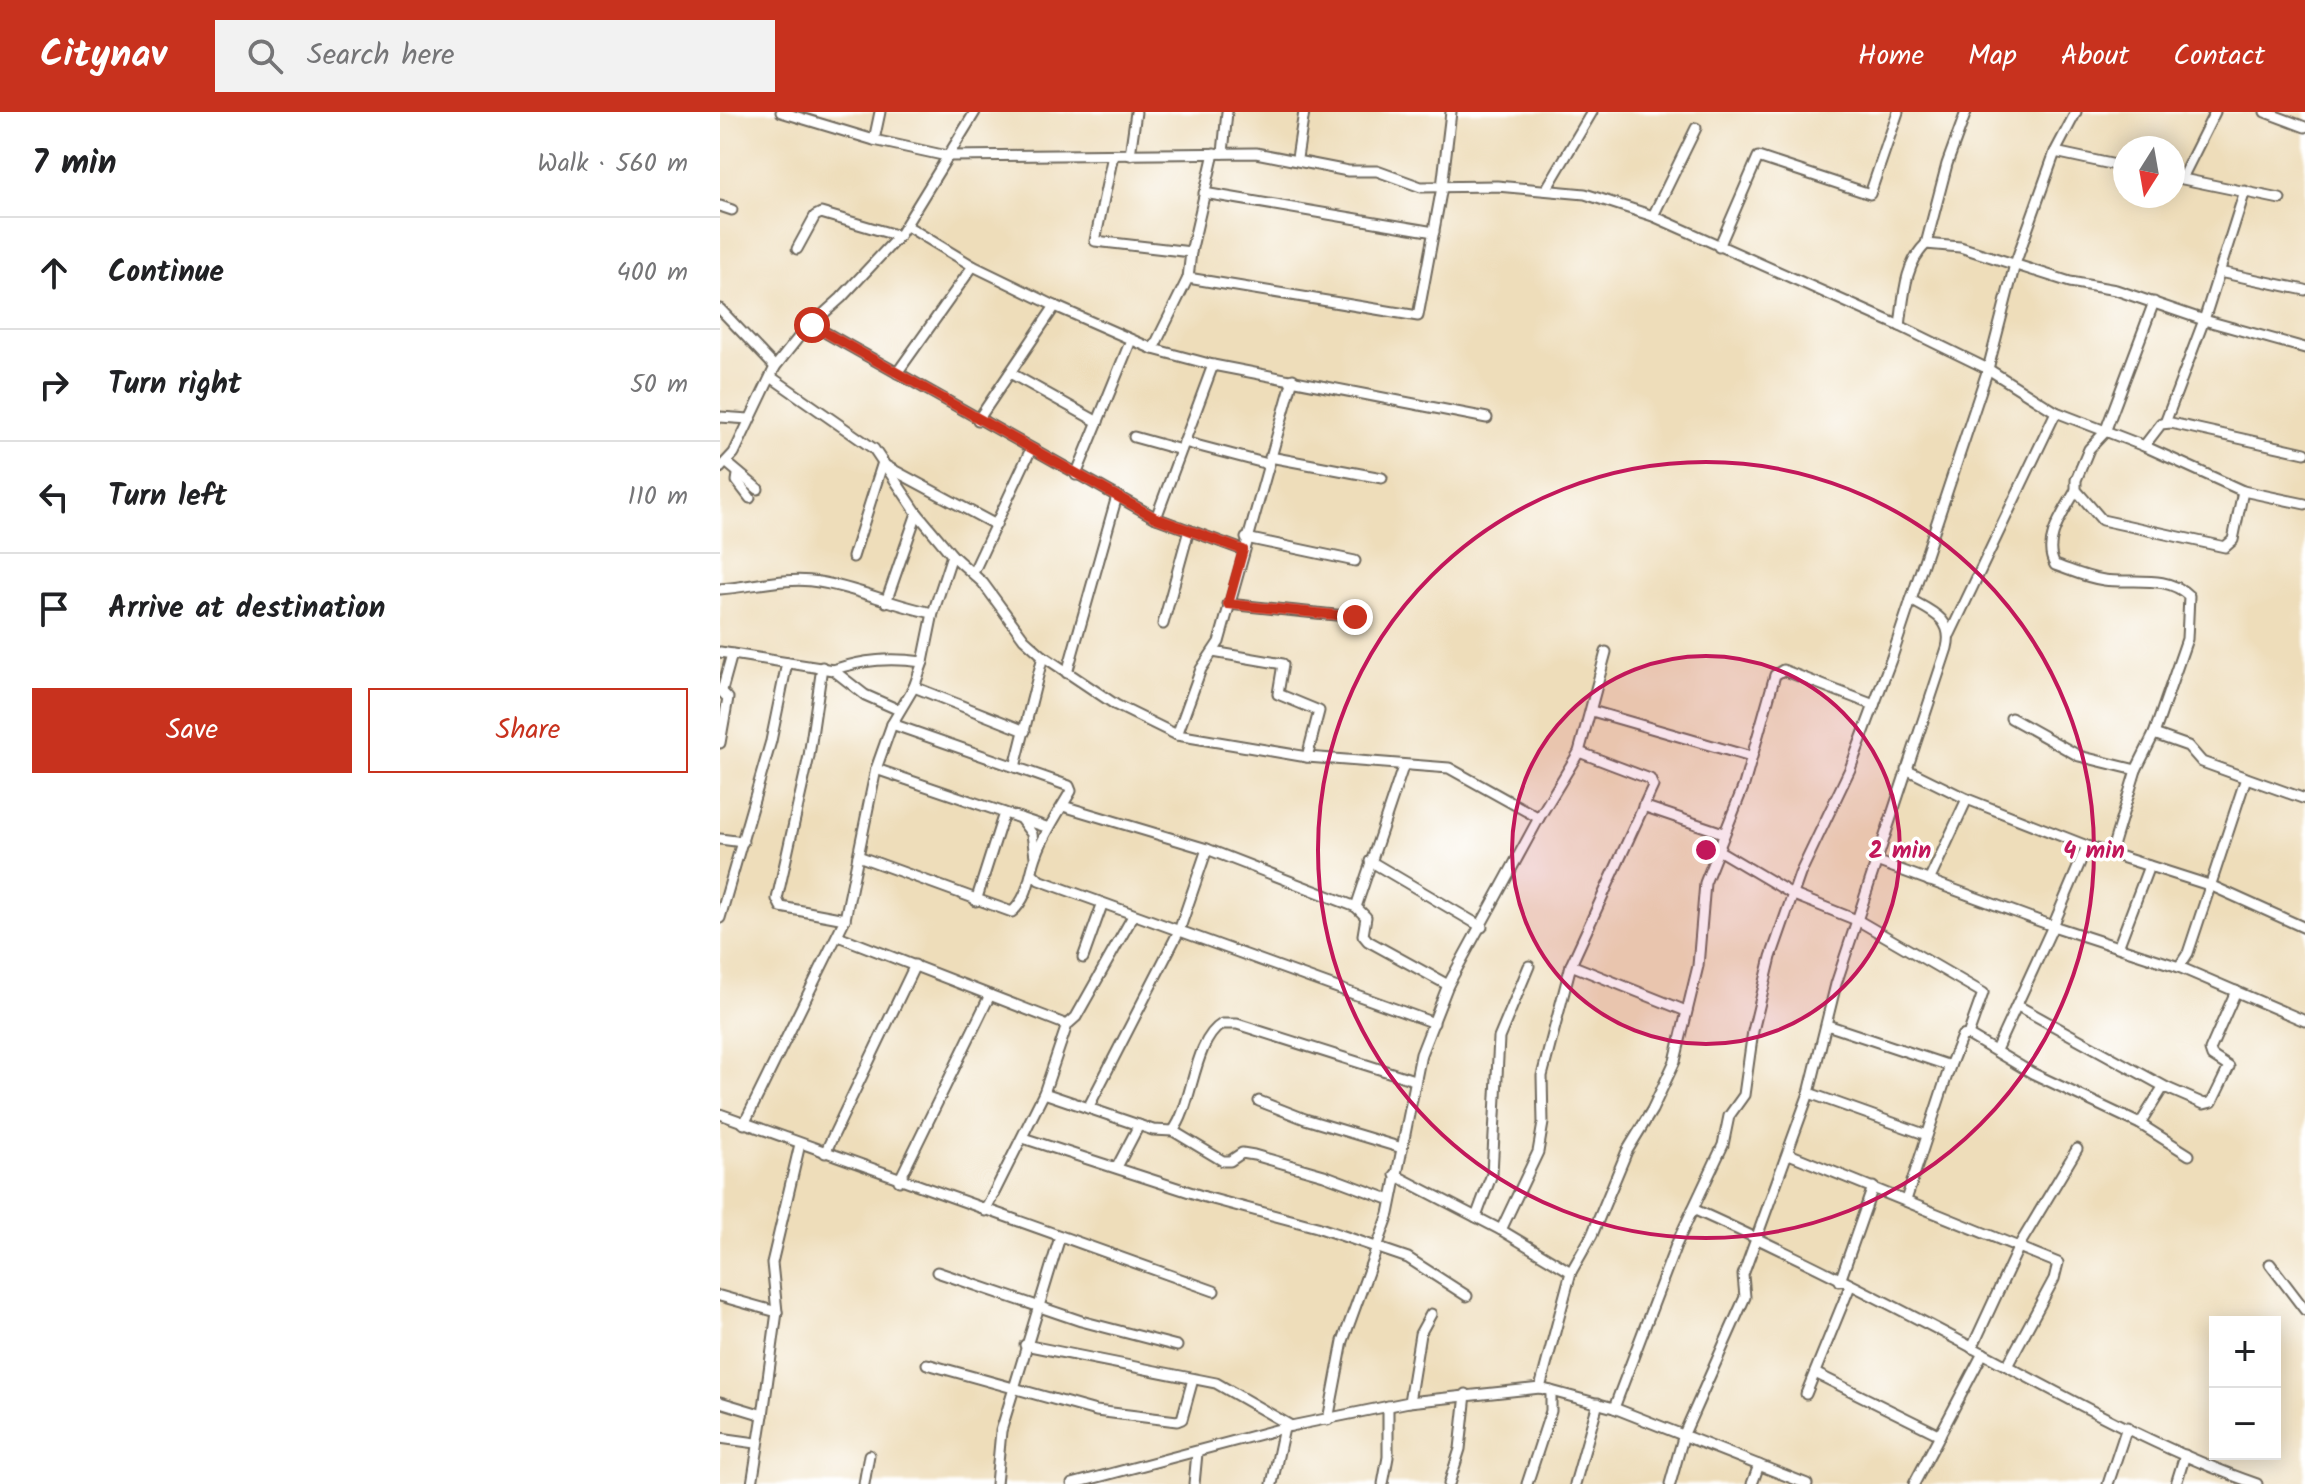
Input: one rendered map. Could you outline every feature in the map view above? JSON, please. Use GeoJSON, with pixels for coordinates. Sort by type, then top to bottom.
{"type":"FeatureCollection","features":[{"type":"Feature","properties":{"kind":"street"},"geometry":{"type":"LineString","coordinates":[[781,112],[874,140],[947,156],[1218,153],[1297,158],[1348,171],[1377,171],[1408,184],[1547,188],[1585,194],[1653,216],[1900,326],[1988,369],[2056,412],[2144,446],[2243,491],[2305,504]]}},
{"type":"Feature","properties":{"kind":"street"},"geometry":{"type":"LineString","coordinates":[[874,140],[880,112]]}},
{"type":"Feature","properties":{"kind":"street"},"geometry":{"type":"LineString","coordinates":[[758,489],[723,466],[775,367],[907,226],[975,112]]}},
{"type":"Feature","properties":{"kind":"street"},"geometry":{"type":"LineString","coordinates":[[1130,155],[1136,112]]}},
{"type":"Feature","properties":{"kind":"street"},"geometry":{"type":"LineString","coordinates":[[1153,349],[1188,278],[1204,193],[1218,153],[1227,112]]}},
{"type":"Feature","properties":{"kind":"street"},"geometry":{"type":"LineString","coordinates":[[1297,158],[1304,112]]}},
{"type":"Feature","properties":{"kind":"street"},"geometry":{"type":"LineString","coordinates":[[1188,278],[1414,317],[1421,312],[1451,112]]}},
{"type":"Feature","properties":{"kind":"street"},"geometry":{"type":"LineString","coordinates":[[1547,188],[1592,112]]}},
{"type":"Feature","properties":{"kind":"street"},"geometry":{"type":"LineString","coordinates":[[1719,247],[1758,157],[1870,194],[1898,112]]}},
{"type":"Feature","properties":{"kind":"street"},"geometry":{"type":"LineString","coordinates":[[1900,326],[1908,273],[1915,254],[1926,244],[1947,164],[1966,112]]}},
{"type":"Feature","properties":{"kind":"street"},"geometry":{"type":"LineString","coordinates":[[1614,1408],[1693,1209],[1723,1145],[1729,1116],[1744,1095],[1767,971],[1805,863],[1850,769],[1874,705],[1988,369],[2015,264],[2055,152],[2076,112]]}},
{"type":"Feature","properties":{"kind":"street"},"geometry":{"type":"LineString","coordinates":[[2185,166],[2215,112]]}},
{"type":"Feature","properties":{"kind":"street"},"geometry":{"type":"LineString","coordinates":[[2265,112],[2305,127]]}},
{"type":"Feature","properties":{"kind":"street"},"geometry":{"type":"LineString","coordinates":[[1653,216],[1696,128]]}},
{"type":"Feature","properties":{"kind":"street"},"geometry":{"type":"LineString","coordinates":[[2055,152],[2113,164]]}},
{"type":"Feature","properties":{"kind":"street"},"geometry":{"type":"LineString","coordinates":[[1113,155],[1095,241],[1191,252]]}},
{"type":"Feature","properties":{"kind":"street"},"geometry":{"type":"LineString","coordinates":[[2185,179],[2280,199]]}},
{"type":"Feature","properties":{"kind":"street"},"geometry":{"type":"LineString","coordinates":[[2144,446],[2165,423],[2204,320],[2245,191]]}},
{"type":"Feature","properties":{"kind":"street"},"geometry":{"type":"LineString","coordinates":[[1204,193],[1434,232]]}},
{"type":"Feature","properties":{"kind":"street"},"geometry":{"type":"LineString","coordinates":[[720,206],[732,210]]}},
{"type":"Feature","properties":{"kind":"street"},"geometry":{"type":"LineString","coordinates":[[797,249],[815,216],[821,213],[899,236]]}},
{"type":"Feature","properties":{"kind":"street"},"geometry":{"type":"LineString","coordinates":[[907,226],[973,266],[1153,349],[1213,365],[1487,418]]}},
{"type":"Feature","properties":{"kind":"street"},"geometry":{"type":"LineString","coordinates":[[1926,244],[1960,247],[2070,282],[2116,290],[2204,320],[2305,348]]}},
{"type":"Feature","properties":{"kind":"street"},"geometry":{"type":"LineString","coordinates":[[897,373],[973,266]]}},
{"type":"Feature","properties":{"kind":"street"},"geometry":{"type":"LineString","coordinates":[[2219,272],[2305,290]]}},
{"type":"Feature","properties":{"kind":"street"},"geometry":{"type":"LineString","coordinates":[[2111,853],[2136,770],[2154,734],[2187,639],[2189,596],[2180,587],[2152,582],[2103,580],[2055,565],[2050,556],[2052,537],[2076,490],[2076,480],[2089,449],[2105,432],[2154,302]]}},
{"type":"Feature","properties":{"kind":"street"},"geometry":{"type":"LineString","coordinates":[[978,420],[1055,306]]}},
{"type":"Feature","properties":{"kind":"street"},"geometry":{"type":"LineString","coordinates":[[720,309],[775,367]]}},
{"type":"Feature","properties":{"kind":"street"},"geometry":{"type":"LineString","coordinates":[[812,325],[1156,518],[1243,550]]}},
{"type":"Feature","properties":{"kind":"street"},"geometry":{"type":"LineString","coordinates":[[1076,475],[1131,340]]}},
{"type":"Feature","properties":{"kind":"street"},"geometry":{"type":"LineString","coordinates":[[1156,518],[1213,365]]}},
{"type":"Feature","properties":{"kind":"street"},"geometry":{"type":"LineString","coordinates":[[1010,373],[1098,422]]}},
{"type":"Feature","properties":{"kind":"street"},"geometry":{"type":"LineString","coordinates":[[771,377],[874,449],[917,513],[952,555],[973,573],[1024,639],[1043,656],[1116,705],[1177,735],[1307,757],[1457,770],[1539,818]]}},
{"type":"Feature","properties":{"kind":"street"},"geometry":{"type":"LineString","coordinates":[[1177,735],[1201,669],[1219,642],[1293,379]]}},
{"type":"Feature","properties":{"kind":"street"},"geometry":{"type":"LineString","coordinates":[[1670,1484],[1684,1434],[1745,1297],[1743,1275],[1809,1093],[1819,1042],[1827,1025],[1836,984],[1879,862],[1950,634],[2056,412]]}},
{"type":"Feature","properties":{"kind":"street"},"geometry":{"type":"LineString","coordinates":[[720,417],[749,419]]}},
{"type":"Feature","properties":{"kind":"street"},"geometry":{"type":"LineString","coordinates":[[2165,423],[2305,453]]}},
{"type":"Feature","properties":{"kind":"street"},"geometry":{"type":"LineString","coordinates":[[1134,437],[1382,478]]}},
{"type":"Feature","properties":{"kind":"street"},"geometry":{"type":"LineString","coordinates":[[973,573],[1031,449]]}},
{"type":"Feature","properties":{"kind":"street"},"geometry":{"type":"LineString","coordinates":[[884,464],[996,525]]}},
{"type":"Feature","properties":{"kind":"street"},"geometry":{"type":"LineString","coordinates":[[853,557],[884,464]]}},
{"type":"Feature","properties":{"kind":"street"},"geometry":{"type":"LineString","coordinates":[[738,475],[737,481],[750,498]]}},
{"type":"Feature","properties":{"kind":"street"},"geometry":{"type":"LineString","coordinates":[[2076,490],[2102,520],[2225,547],[2233,540],[2243,491]]}},
{"type":"Feature","properties":{"kind":"street"},"geometry":{"type":"LineString","coordinates":[[1067,673],[1117,496]]}},
{"type":"Feature","properties":{"kind":"street"},"geometry":{"type":"LineString","coordinates":[[886,602],[917,513]]}},
{"type":"Feature","properties":{"kind":"street"},"geometry":{"type":"LineString","coordinates":[[1163,624],[1189,530]]}},
{"type":"Feature","properties":{"kind":"street"},"geometry":{"type":"LineString","coordinates":[[1246,538],[1355,561]]}},
{"type":"Feature","properties":{"kind":"street"},"geometry":{"type":"LineString","coordinates":[[744,1124],[845,919],[876,769],[892,724],[914,687],[923,662],[933,613],[952,555]]}},
{"type":"Feature","properties":{"kind":"street"},"geometry":{"type":"LineString","coordinates":[[720,589],[800,580],[820,582],[933,613]]}},
{"type":"Feature","properties":{"kind":"street"},"geometry":{"type":"LineString","coordinates":[[1911,600],[1938,615],[1950,634]]}},
{"type":"Feature","properties":{"kind":"street"},"geometry":{"type":"LineString","coordinates":[[1228,604],[1355,617]]}},
{"type":"Feature","properties":{"kind":"street"},"geometry":{"type":"LineString","coordinates":[[720,652],[827,668],[892,658],[923,662]]}},
{"type":"Feature","properties":{"kind":"street"},"geometry":{"type":"LineString","coordinates":[[1213,652],[1283,664],[1279,695],[1319,711],[1307,757]]}},
{"type":"Feature","properties":{"kind":"street"},"geometry":{"type":"LineString","coordinates":[[1328,1420],[1343,1341],[1354,1301],[1378,1248],[1391,1200],[1414,1080],[1434,1023],[1448,985],[1539,818],[1579,752],[1606,652]]}},
{"type":"Feature","properties":{"kind":"street"},"geometry":{"type":"LineString","coordinates":[[720,743],[728,698],[721,690],[732,654]]}},
{"type":"Feature","properties":{"kind":"street"},"geometry":{"type":"LineString","coordinates":[[1015,767],[1043,656]]}},
{"type":"Feature","properties":{"kind":"street"},"geometry":{"type":"LineString","coordinates":[[720,918],[771,741],[787,663]]}},
{"type":"Feature","properties":{"kind":"street"},"geometry":{"type":"LineString","coordinates":[[827,668],[865,695],[899,710]]}},
{"type":"Feature","properties":{"kind":"street"},"geometry":{"type":"LineString","coordinates":[[827,668],[777,899],[781,907],[845,919]]}},
{"type":"Feature","properties":{"kind":"street"},"geometry":{"type":"LineString","coordinates":[[1527,1484],[1551,1411],[1546,1389],[1571,1272],[1592,1235],[1627,1151],[1652,1110],[1675,1061],[1700,956],[1705,883],[1744,785],[1778,671],[1783,670],[1874,705]]}},
{"type":"Feature","properties":{"kind":"street"},"geometry":{"type":"LineString","coordinates":[[914,687],[1025,731]]}},
{"type":"Feature","properties":{"kind":"street"},"geometry":{"type":"LineString","coordinates":[[1592,711],[1751,757]]}},
{"type":"Feature","properties":{"kind":"street"},"geometry":{"type":"LineString","coordinates":[[2011,718],[2079,756],[2136,770]]}},
{"type":"Feature","properties":{"kind":"street"},"geometry":{"type":"LineString","coordinates":[[892,724],[1069,786],[1071,791],[1035,857]]}},
{"type":"Feature","properties":{"kind":"street"},"geometry":{"type":"LineString","coordinates":[[2154,734],[2188,746],[2202,762],[2305,799]]}},
{"type":"Feature","properties":{"kind":"street"},"geometry":{"type":"LineString","coordinates":[[1501,1230],[1538,1152],[1543,1123],[1542,1076],[1571,965],[1653,786],[1650,779],[1579,752]]}},
{"type":"Feature","properties":{"kind":"street"},"geometry":{"type":"LineString","coordinates":[[1356,907],[1403,767]]}},
{"type":"Feature","properties":{"kind":"street"},"geometry":{"type":"LineString","coordinates":[[876,769],[1049,828]]}},
{"type":"Feature","properties":{"kind":"street"},"geometry":{"type":"LineString","coordinates":[[1906,769],[1967,799],[2087,846],[2212,886],[2305,928]]}},
{"type":"Feature","properties":{"kind":"street"},"geometry":{"type":"LineString","coordinates":[[2179,967],[2188,953],[2212,886],[2246,778]]}},
{"type":"Feature","properties":{"kind":"street"},"geometry":{"type":"LineString","coordinates":[[1929,881],[1967,799]]}},
{"type":"Feature","properties":{"kind":"street"},"geometry":{"type":"LineString","coordinates":[[1063,806],[1207,849],[1356,907],[1366,917],[1363,935],[1368,941],[1448,985]]}},
{"type":"Feature","properties":{"kind":"street"},"geometry":{"type":"LineString","coordinates":[[1643,806],[1723,833]]}},
{"type":"Feature","properties":{"kind":"street"},"geometry":{"type":"LineString","coordinates":[[976,901],[1004,813]]}},
{"type":"Feature","properties":{"kind":"street"},"geometry":{"type":"LineString","coordinates":[[858,856],[1012,912],[1034,875],[1032,834],[1020,818]]}},
{"type":"Feature","properties":{"kind":"street"},"geometry":{"type":"LineString","coordinates":[[720,839],[743,842]]}},
{"type":"Feature","properties":{"kind":"street"},"geometry":{"type":"LineString","coordinates":[[1996,1050],[2087,846]]}},
{"type":"Feature","properties":{"kind":"street"},"geometry":{"type":"LineString","coordinates":[[1088,1108],[1179,931],[1207,849]]}},
{"type":"Feature","properties":{"kind":"street"},"geometry":{"type":"LineString","coordinates":[[1718,850],[1794,895],[1859,921],[1983,993],[1968,1035]]}},
{"type":"Feature","properties":{"kind":"street"},"geometry":{"type":"LineString","coordinates":[[1370,861],[1482,927]]}},
{"type":"Feature","properties":{"kind":"street"},"geometry":{"type":"LineString","coordinates":[[1879,862],[2053,926],[2179,967],[2305,1021]]}},
{"type":"Feature","properties":{"kind":"street"},"geometry":{"type":"LineString","coordinates":[[2119,945],[2149,866]]}},
{"type":"Feature","properties":{"kind":"street"},"geometry":{"type":"LineString","coordinates":[[1034,875],[1039,880],[1102,905],[1434,1023]]}},
{"type":"Feature","properties":{"kind":"street"},"geometry":{"type":"LineString","coordinates":[[1083,958],[1102,905]]}},
{"type":"Feature","properties":{"kind":"street"},"geometry":{"type":"LineString","coordinates":[[985,1211],[1044,1093],[1067,1025],[1076,1017],[1133,916]]}},
{"type":"Feature","properties":{"kind":"street"},"geometry":{"type":"LineString","coordinates":[[838,936],[1067,1025]]}},
{"type":"Feature","properties":{"kind":"street"},"geometry":{"type":"LineString","coordinates":[[825,1153],[915,965]]}},
{"type":"Feature","properties":{"kind":"street"},"geometry":{"type":"LineString","coordinates":[[1571,965],[1686,1011]]}},
{"type":"Feature","properties":{"kind":"street"},"geometry":{"type":"LineString","coordinates":[[1476,1217],[1492,1174],[1499,1038],[1529,966]]}},
{"type":"Feature","properties":{"kind":"street"},"geometry":{"type":"LineString","coordinates":[[2018,1006],[2167,1088],[2204,1104],[2212,1102],[2229,1067],[2212,1056],[2210,1050],[2236,991]]}},
{"type":"Feature","properties":{"kind":"street"},"geometry":{"type":"LineString","coordinates":[[899,1181],[990,995]]}},
{"type":"Feature","properties":{"kind":"street"},"geometry":{"type":"LineString","coordinates":[[1173,1131],[1214,1030],[1222,1024],[1237,1024],[1414,1080]]}},
{"type":"Feature","properties":{"kind":"street"},"geometry":{"type":"LineString","coordinates":[[1827,1025],[1950,1066]]}},
{"type":"Feature","properties":{"kind":"street"},"geometry":{"type":"LineString","coordinates":[[1906,1200],[1950,1066],[1962,1036],[1968,1035],[2032,1073],[2140,1124],[2189,1155]]}},
{"type":"Feature","properties":{"kind":"street"},"geometry":{"type":"LineString","coordinates":[[2140,1124],[2158,1093],[2167,1088]]}},
{"type":"Feature","properties":{"kind":"street"},"geometry":{"type":"LineString","coordinates":[[1044,1093],[1139,1125],[1173,1131],[1223,1161],[1230,1161],[1242,1153],[1254,1155],[1324,1175],[1391,1200]]}},
{"type":"Feature","properties":{"kind":"street"},"geometry":{"type":"LineString","coordinates":[[1809,1093],[1927,1135]]}},
{"type":"Feature","properties":{"kind":"street"},"geometry":{"type":"LineString","coordinates":[[1259,1101],[1305,1119],[1402,1148]]}},
{"type":"Feature","properties":{"kind":"street"},"geometry":{"type":"LineString","coordinates":[[720,1114],[899,1181],[1214,1291]]}},
{"type":"Feature","properties":{"kind":"street"},"geometry":{"type":"LineString","coordinates":[[1117,1167],[1139,1125]]}},
{"type":"Feature","properties":{"kind":"street"},"geometry":{"type":"LineString","coordinates":[[1023,1138],[1408,1258],[1467,1296]]}},
{"type":"Feature","properties":{"kind":"street"},"geometry":{"type":"LineString","coordinates":[[752,1484],[777,1312],[772,1263],[800,1144]]}},
{"type":"Feature","properties":{"kind":"street"},"geometry":{"type":"LineString","coordinates":[[1972,1348],[2020,1244],[2077,1149]]}},
{"type":"Feature","properties":{"kind":"street"},"geometry":{"type":"LineString","coordinates":[[1789,1154],[2020,1244],[2058,1263],[2054,1279],[2007,1366]]}},
{"type":"Feature","properties":{"kind":"street"},"geometry":{"type":"LineString","coordinates":[[1395,1175],[1501,1230],[1571,1272]]}},
{"type":"Feature","properties":{"kind":"street"},"geometry":{"type":"LineString","coordinates":[[1840,1281],[1873,1187]]}},
{"type":"Feature","properties":{"kind":"street"},"geometry":{"type":"LineString","coordinates":[[1693,1209],[1758,1238],[2127,1427],[2257,1484]]}},
{"type":"Feature","properties":{"kind":"street"},"geometry":{"type":"LineString","coordinates":[[996,1484],[1001,1431],[1060,1237]]}},
{"type":"Feature","properties":{"kind":"street"},"geometry":{"type":"LineString","coordinates":[[2270,1264],[2305,1310]]}},
{"type":"Feature","properties":{"kind":"street"},"geometry":{"type":"LineString","coordinates":[[937,1272],[1037,1307],[1177,1346]]}},
{"type":"Feature","properties":{"kind":"street"},"geometry":{"type":"LineString","coordinates":[[1806,1394],[1850,1286]]}},
{"type":"Feature","properties":{"kind":"street"},"geometry":{"type":"LineString","coordinates":[[720,1296],[777,1312]]}},
{"type":"Feature","properties":{"kind":"street"},"geometry":{"type":"LineString","coordinates":[[1409,1402],[1420,1334],[1431,1314]]}},
{"type":"Feature","properties":{"kind":"street"},"geometry":{"type":"LineString","coordinates":[[1025,1345],[1224,1387],[1287,1427]]}},
{"type":"Feature","properties":{"kind":"street"},"geometry":{"type":"LineString","coordinates":[[1914,1484],[1983,1353]]}},
{"type":"Feature","properties":{"kind":"street"},"geometry":{"type":"LineString","coordinates":[[927,1364],[1096,1411],[1177,1421],[1182,1419],[1193,1379]]}},
{"type":"Feature","properties":{"kind":"street"},"geometry":{"type":"LineString","coordinates":[[1815,1373],[1940,1435]]}},
{"type":"Feature","properties":{"kind":"street"},"geometry":{"type":"LineString","coordinates":[[1072,1484],[1287,1427],[1388,1406],[1466,1394],[1546,1389],[1614,1408],[1807,1484]]}},
{"type":"Feature","properties":{"kind":"street"},"geometry":{"type":"LineString","coordinates":[[1449,1484],[1460,1449],[1466,1394]]}},
{"type":"Feature","properties":{"kind":"street"},"geometry":{"type":"LineString","coordinates":[[720,1402],[763,1415]]}},
{"type":"Feature","properties":{"kind":"street"},"geometry":{"type":"LineString","coordinates":[[1575,1484],[1598,1403]]}},
{"type":"Feature","properties":{"kind":"street"},"geometry":{"type":"LineString","coordinates":[[1383,1484],[1388,1457],[1388,1406]]}},
{"type":"Feature","properties":{"kind":"street"},"geometry":{"type":"LineString","coordinates":[[1272,1484],[1287,1427]]}},
{"type":"Feature","properties":{"kind":"street"},"geometry":{"type":"LineString","coordinates":[[2108,1484],[2127,1427]]}},
{"type":"Feature","properties":{"kind":"street"},"geometry":{"type":"LineString","coordinates":[[720,1438],[756,1443]]}},
{"type":"Feature","properties":{"kind":"street"},"geometry":{"type":"LineString","coordinates":[[1194,1484],[1197,1453]]}},
{"type":"Feature","properties":{"kind":"street"},"geometry":{"type":"LineString","coordinates":[[864,1484],[869,1455]]}},
{"type":"Feature","properties":{"kind":"street"},"geometry":{"type":"LineString","coordinates":[[2176,1484],[2185,1455]]}},
{"type":"Feature","properties":{"kind":"street"},"geometry":{"type":"LineString","coordinates":[[1752,1484],[1759,1465]]}},
{"type":"Feature","properties":{"kind":"route"},"geometry":{"type":"LineString","coordinates":[[812,325],[1156,518],[1243,550],[1228,604],[1355,617]]}}]}
